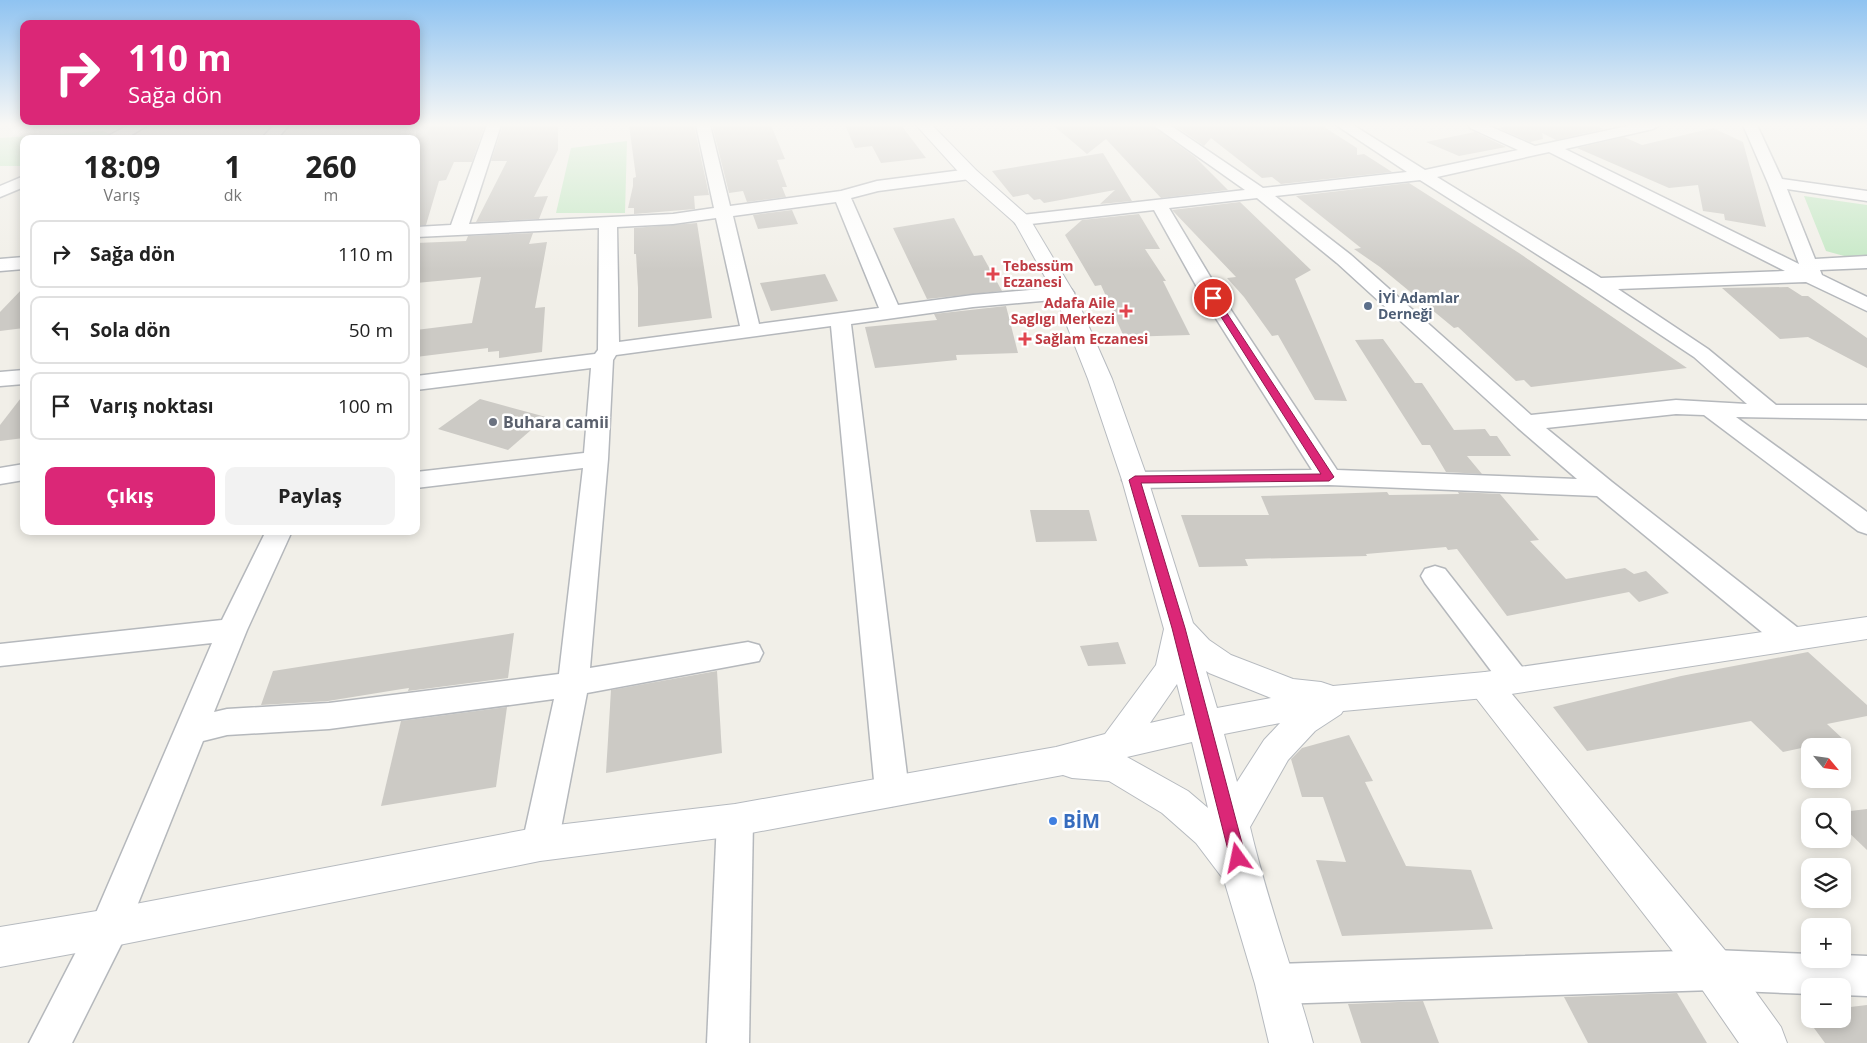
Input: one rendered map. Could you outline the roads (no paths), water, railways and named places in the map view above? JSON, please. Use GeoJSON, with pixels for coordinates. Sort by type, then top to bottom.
{"type":"FeatureCollection","features":[{"type":"Feature","properties":{"kind":"main road"},"geometry":{"type":"LineString","coordinates":[[970,174],[1022,220],[1064,294],[1100,379],[1135,480],[1179,628],[1231,825],[1242,874],[1276,984],[1290,1043]]}},
{"type":"Feature","properties":{"kind":"main road"},"geometry":{"type":"LineString","coordinates":[[1179,628],[1198,648],[1220,664],[1290,692],[1341,698]]}},
{"type":"Feature","properties":{"kind":"main road"},"geometry":{"type":"LineString","coordinates":[[1116,745],[1171,668],[1179,628]]}},
{"type":"Feature","properties":{"kind":"main road"},"geometry":{"type":"LineString","coordinates":[[0,947],[109,928],[540,844],[735,820],[1056,762],[1116,745],[1204,725],[1341,698],[1500,683],[1867,628]]}},
{"type":"Feature","properties":{"kind":"main road"},"geometry":{"type":"LineString","coordinates":[[1500,683],[1714,970],[1765,1043]]}},
{"type":"Feature","properties":{"kind":"main road"},"geometry":{"type":"LineString","coordinates":[[1231,825],[1276,750],[1303,720],[1341,698]]}},
{"type":"Feature","properties":{"kind":"main road"},"geometry":{"type":"LineString","coordinates":[[1056,762],[1115,767],[1175,802],[1209,831],[1242,874]]}},
{"type":"Feature","properties":{"kind":"street"},"geometry":{"type":"LineString","coordinates":[[458,230],[477,174]]}},
{"type":"Feature","properties":{"kind":"street"},"geometry":{"type":"LineString","coordinates":[[714,174],[750,331]]}},
{"type":"Feature","properties":{"kind":"street"},"geometry":{"type":"LineString","coordinates":[[420,232],[673,219],[842,196],[877,186],[970,174]]}},
{"type":"Feature","properties":{"kind":"street"},"geometry":{"type":"LineString","coordinates":[[1232,174],[1263,195],[1344,259],[1526,423],[1603,488],[1791,639]]}},
{"type":"Feature","properties":{"kind":"street"},"geometry":{"type":"LineString","coordinates":[[1418,174],[1598,284],[1701,353],[1770,412]]}},
{"type":"Feature","properties":{"kind":"street"},"geometry":{"type":"LineString","coordinates":[[1022,220],[1263,195],[1432,174]]}},
{"type":"Feature","properties":{"kind":"street"},"geometry":{"type":"LineString","coordinates":[[1596,174],[1811,270],[1867,305]]}},
{"type":"Feature","properties":{"kind":"street"},"geometry":{"type":"LineString","coordinates":[[1772,174],[1811,270]]}},
{"type":"Feature","properties":{"kind":"street"},"geometry":{"type":"LineString","coordinates":[[0,192],[20,183]]}},
{"type":"Feature","properties":{"kind":"street"},"geometry":{"type":"LineString","coordinates":[[1776,183],[1867,196]]}},
{"type":"Feature","properties":{"kind":"street"},"geometry":{"type":"LineString","coordinates":[[842,196],[891,312]]}},
{"type":"Feature","properties":{"kind":"street"},"geometry":{"type":"LineString","coordinates":[[1159,205],[1213,298],[1329,477]]}},
{"type":"Feature","properties":{"kind":"street"},"geometry":{"type":"LineString","coordinates":[[540,844],[573,684],[606,355],[608,222]]}},
{"type":"Feature","properties":{"kind":"street"},"geometry":{"type":"LineString","coordinates":[[1598,284],[1811,270],[1867,262]]}},
{"type":"Feature","properties":{"kind":"street"},"geometry":{"type":"LineString","coordinates":[[0,265],[20,263]]}},
{"type":"Feature","properties":{"kind":"street"},"geometry":{"type":"LineString","coordinates":[[420,382],[606,355],[750,331],[973,301],[1064,294]]}},
{"type":"Feature","properties":{"kind":"street"},"geometry":{"type":"LineString","coordinates":[[840,319],[892,791]]}},
{"type":"Feature","properties":{"kind":"street"},"geometry":{"type":"LineString","coordinates":[[0,379],[20,377]]}},
{"type":"Feature","properties":{"kind":"street"},"geometry":{"type":"LineString","coordinates":[[1526,423],[1676,407],[1770,412],[1867,412]]}},
{"type":"Feature","properties":{"kind":"street"},"geometry":{"type":"LineString","coordinates":[[1710,409],[1867,525]]}},
{"type":"Feature","properties":{"kind":"street"},"geometry":{"type":"LineString","coordinates":[[420,480],[596,459]]}},
{"type":"Feature","properties":{"kind":"street"},"geometry":{"type":"LineString","coordinates":[[0,476],[20,473]]}},
{"type":"Feature","properties":{"kind":"street"},"geometry":{"type":"LineString","coordinates":[[1135,480],[1329,477],[1603,488]]}},
{"type":"Feature","properties":{"kind":"street"},"geometry":{"type":"LineString","coordinates":[[50,1043],[109,928],[232,630],[277,535]]}},
{"type":"Feature","properties":{"kind":"street"},"geometry":{"type":"LineString","coordinates":[[1435,576],[1500,683]]}},
{"type":"Feature","properties":{"kind":"street"},"geometry":{"type":"LineString","coordinates":[[0,655],[232,630]]}},
{"type":"Feature","properties":{"kind":"street"},"geometry":{"type":"LineString","coordinates":[[191,730],[227,722],[329,716],[573,684],[618,674],[748,653]]}},
{"type":"Feature","properties":{"kind":"street"},"geometry":{"type":"LineString","coordinates":[[728,1043],[735,820]]}},
{"type":"Feature","properties":{"kind":"street"},"geometry":{"type":"LineString","coordinates":[[1276,984],[1714,970],[1867,976]]}},
{"type":"Feature","properties":{"kind":"place","name":"Tebessüm Eczanesi"},"geometry":{"type":"Point","coordinates":[993,274]}},
{"type":"Feature","properties":{"kind":"place","name":"İYİ Adamlar Derneği"},"geometry":{"type":"Point","coordinates":[1368,306]}},
{"type":"Feature","properties":{"kind":"place","name":"Adafa Aile Saglıgı Merkezi"},"geometry":{"type":"Point","coordinates":[1126,311]}},
{"type":"Feature","properties":{"kind":"place","name":"Sağlam Eczanesi"},"geometry":{"type":"Point","coordinates":[1025,339]}},
{"type":"Feature","properties":{"kind":"place","name":"Buhara camii"},"geometry":{"type":"Point","coordinates":[493,422]}},
{"type":"Feature","properties":{"kind":"place","name":"BİM"},"geometry":{"type":"Point","coordinates":[1053,821]}}]}
